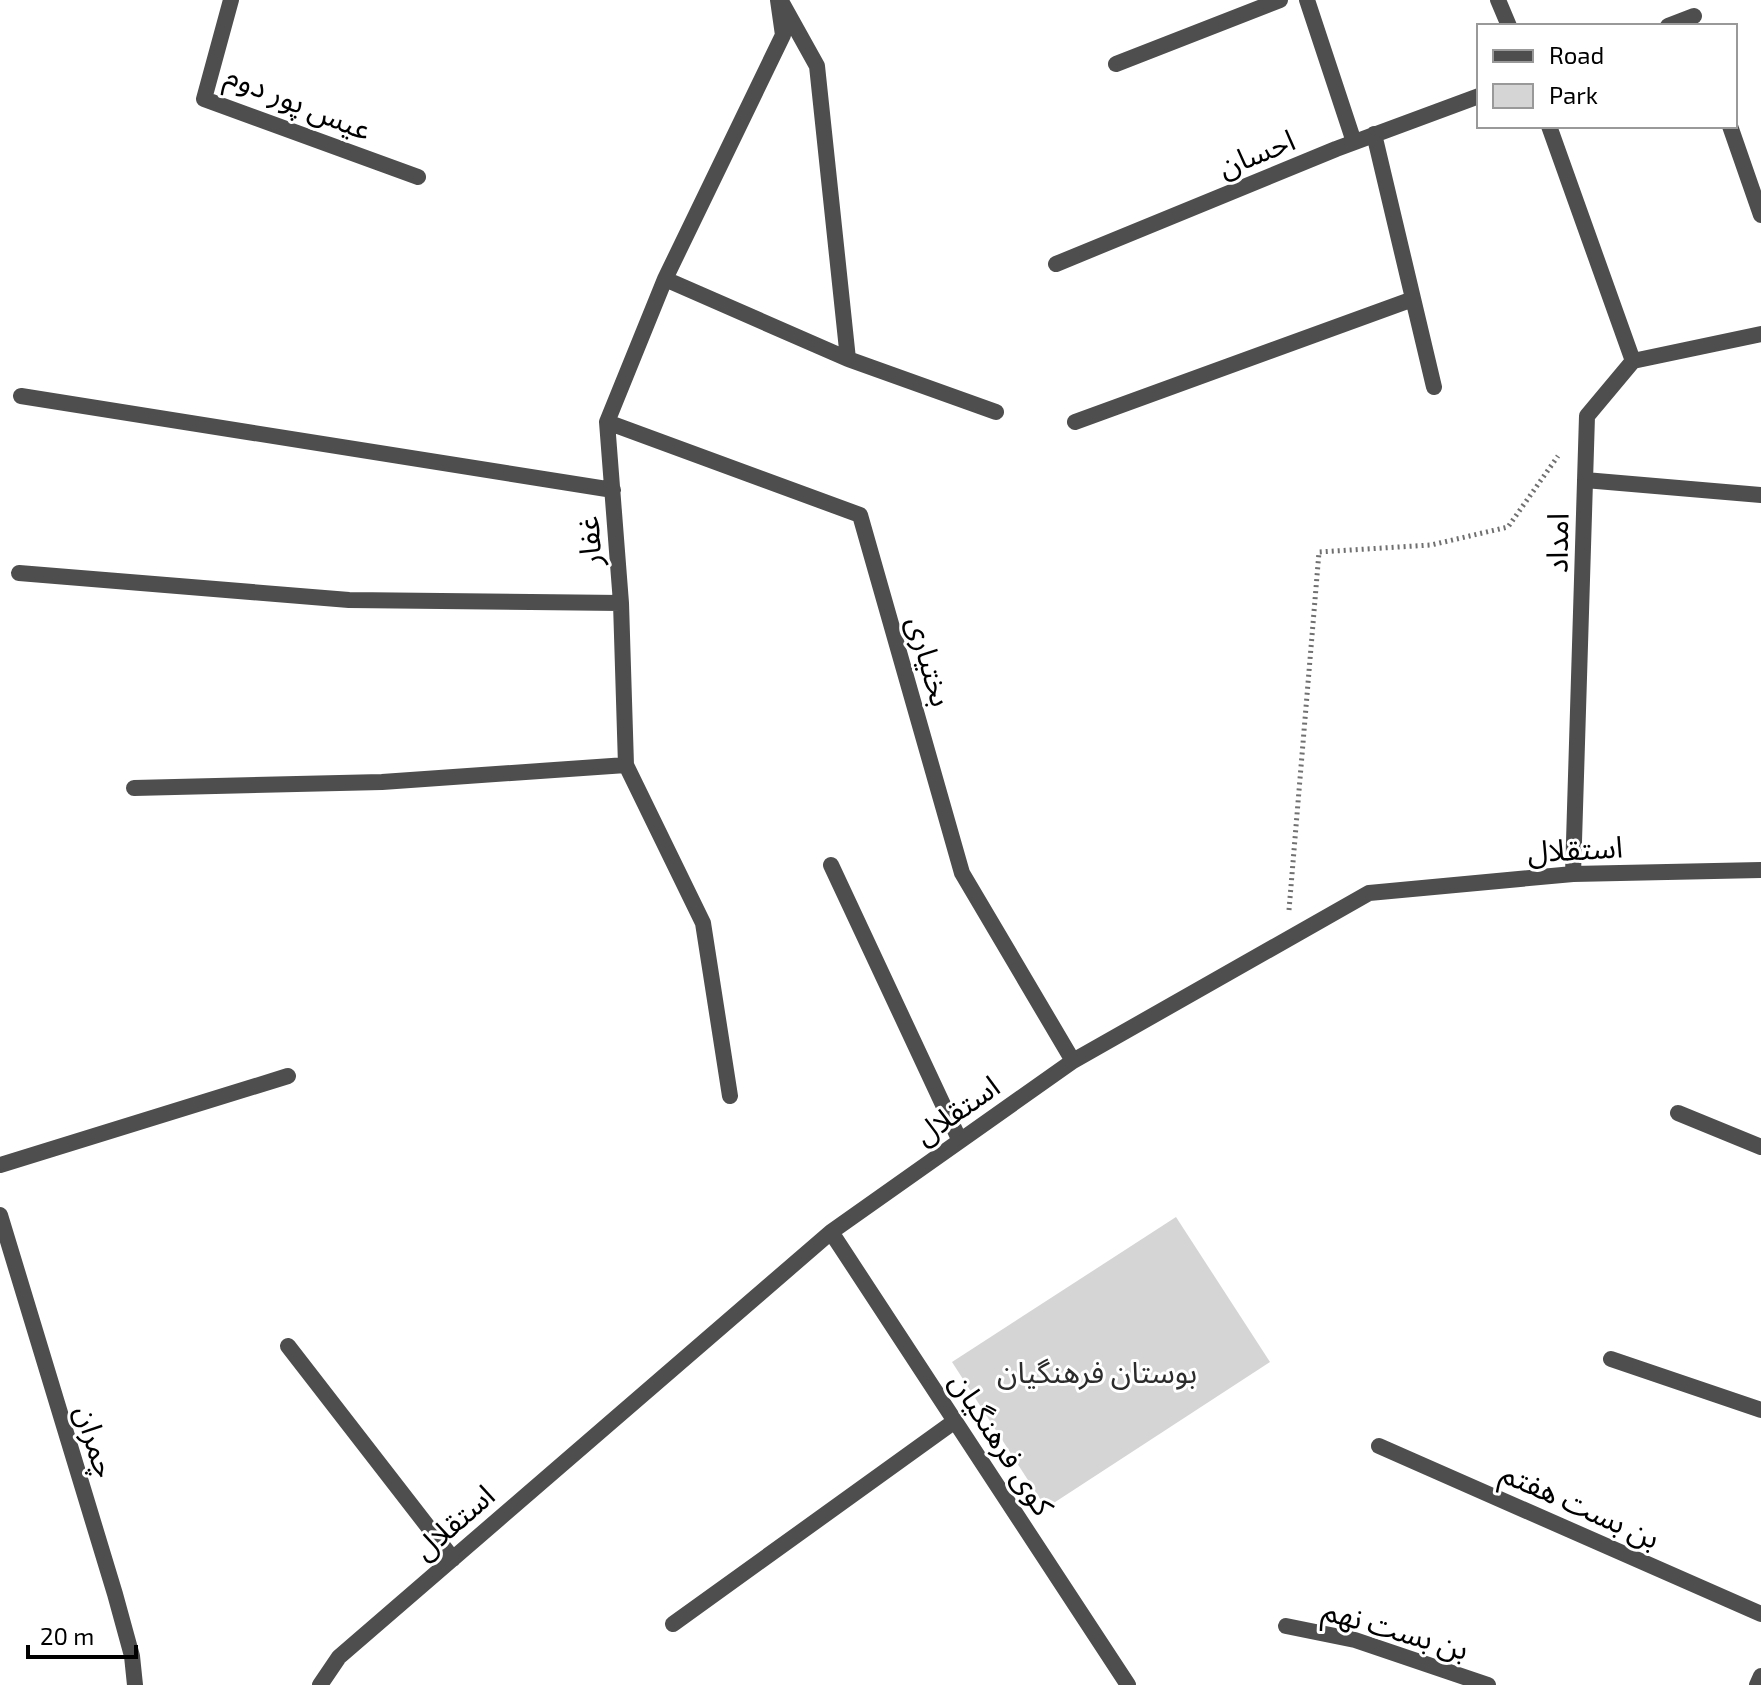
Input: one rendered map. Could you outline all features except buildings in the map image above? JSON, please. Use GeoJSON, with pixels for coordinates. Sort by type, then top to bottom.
{"type":"FeatureCollection","features":[{"type":"Feature","properties":{"kind":"street","name":"عیس پور دوم"},"geometry":{"type":"LineString","coordinates":[[231,0],[204,99],[418,177]]}},
{"type":"Feature","properties":{"kind":"street","name":"غفار"},"geometry":{"type":"LineString","coordinates":[[730,1096],[703,923],[626,765],[621,603],[607,422],[665,279],[783,35],[779,0]]}},
{"type":"Feature","properties":{"kind":"street"},"geometry":{"type":"LineString","coordinates":[[779,0],[817,66],[848,359]]}},
{"type":"Feature","properties":{"kind":"street"},"geometry":{"type":"LineString","coordinates":[[1116,64],[1280,0]]}},
{"type":"Feature","properties":{"kind":"street"},"geometry":{"type":"LineString","coordinates":[[1307,0],[1354,142]]}},
{"type":"Feature","properties":{"kind":"street"},"geometry":{"type":"LineString","coordinates":[[1498,0],[1508,24]]}},
{"type":"Feature","properties":{"kind":"street"},"geometry":{"type":"LineString","coordinates":[[1672,24],[1695,14]]}},
{"type":"Feature","properties":{"kind":"street","name":"احسان"},"geometry":{"type":"LineString","coordinates":[[1056,264],[1374,134],[1477,97]]}},
{"type":"Feature","properties":{"kind":"street"},"geometry":{"type":"LineString","coordinates":[[1550,128],[1633,361],[1761,334]]}},
{"type":"Feature","properties":{"kind":"street"},"geometry":{"type":"LineString","coordinates":[[1731,128],[1761,215]]}},
{"type":"Feature","properties":{"kind":"street"},"geometry":{"type":"LineString","coordinates":[[1374,134],[1434,387]]}},
{"type":"Feature","properties":{"kind":"street"},"geometry":{"type":"LineString","coordinates":[[665,279],[848,359],[996,412]]}},
{"type":"Feature","properties":{"kind":"street"},"geometry":{"type":"LineString","coordinates":[[1075,422],[1413,299]]}},
{"type":"Feature","properties":{"kind":"street","name":"امداد"},"geometry":{"type":"LineString","coordinates":[[1573,874],[1587,416],[1633,361]]}},
{"type":"Feature","properties":{"kind":"street"},"geometry":{"type":"LineString","coordinates":[[21,396],[613,490]]}},
{"type":"Feature","properties":{"kind":"street","name":"بختیاری"},"geometry":{"type":"LineString","coordinates":[[607,422],[860,515],[962,873],[1073,1061]]}},
{"type":"Feature","properties":{"kind":"street"},"geometry":{"type":"LineString","coordinates":[[1585,480],[1761,495]]}},
{"type":"Feature","properties":{"kind":"street"},"geometry":{"type":"LineString","coordinates":[[19,573],[349,600],[621,603]]}},
{"type":"Feature","properties":{"kind":"street"},"geometry":{"type":"LineString","coordinates":[[134,788],[382,782],[626,765]]}},
{"type":"Feature","properties":{"kind":"street"},"geometry":{"type":"LineString","coordinates":[[831,865],[960,1141]]}},
{"type":"Feature","properties":{"kind":"street","name":"استقلال"},"geometry":{"type":"LineString","coordinates":[[320,1685],[339,1657],[831,1232],[1073,1061],[1287,939],[1369,893],[1573,874],[1761,870]]}},
{"type":"Feature","properties":{"kind":"street"},"geometry":{"type":"LineString","coordinates":[[0,1165],[288,1076]]}},
{"type":"Feature","properties":{"kind":"street"},"geometry":{"type":"LineString","coordinates":[[1678,1113],[1761,1147]]}},
{"type":"Feature","properties":{"kind":"street","name":"چمران"},"geometry":{"type":"LineString","coordinates":[[0,1215],[115,1594],[132,1656],[135,1685]]}},
{"type":"Feature","properties":{"kind":"street","name":"کوی فرهنگیان"},"geometry":{"type":"LineString","coordinates":[[831,1232],[1128,1685]]}},
{"type":"Feature","properties":{"kind":"street"},"geometry":{"type":"LineString","coordinates":[[288,1346],[453,1559]]}},
{"type":"Feature","properties":{"kind":"street"},"geometry":{"type":"LineString","coordinates":[[1611,1359],[1761,1410]]}},
{"type":"Feature","properties":{"kind":"street"},"geometry":{"type":"LineString","coordinates":[[673,1624],[955,1421]]}},
{"type":"Feature","properties":{"kind":"street","name":"بن بست هفتم"},"geometry":{"type":"LineString","coordinates":[[1379,1446],[1761,1614]]}},
{"type":"Feature","properties":{"kind":"street","name":"بن بست نهم"},"geometry":{"type":"LineString","coordinates":[[1286,1626],[1355,1640],[1488,1685]]}},
{"type":"Feature","properties":{"kind":"street"},"geometry":{"type":"LineString","coordinates":[[1757,1685],[1761,1676]]}},
{"type":"Feature","properties":{"kind":"path"},"geometry":{"type":"LineString","coordinates":[[1287,939],[1319,552],[1431,545],[1508,527],[1561,453]]}},
{"type":"Feature","properties":{"kind":"green space","name":"بوستان فرهنگیان"},"geometry":{"type":"Polygon","coordinates":[[[1176,1217],[1270,1362],[1046,1508],[952,1362],[1176,1217]]]}}]}
